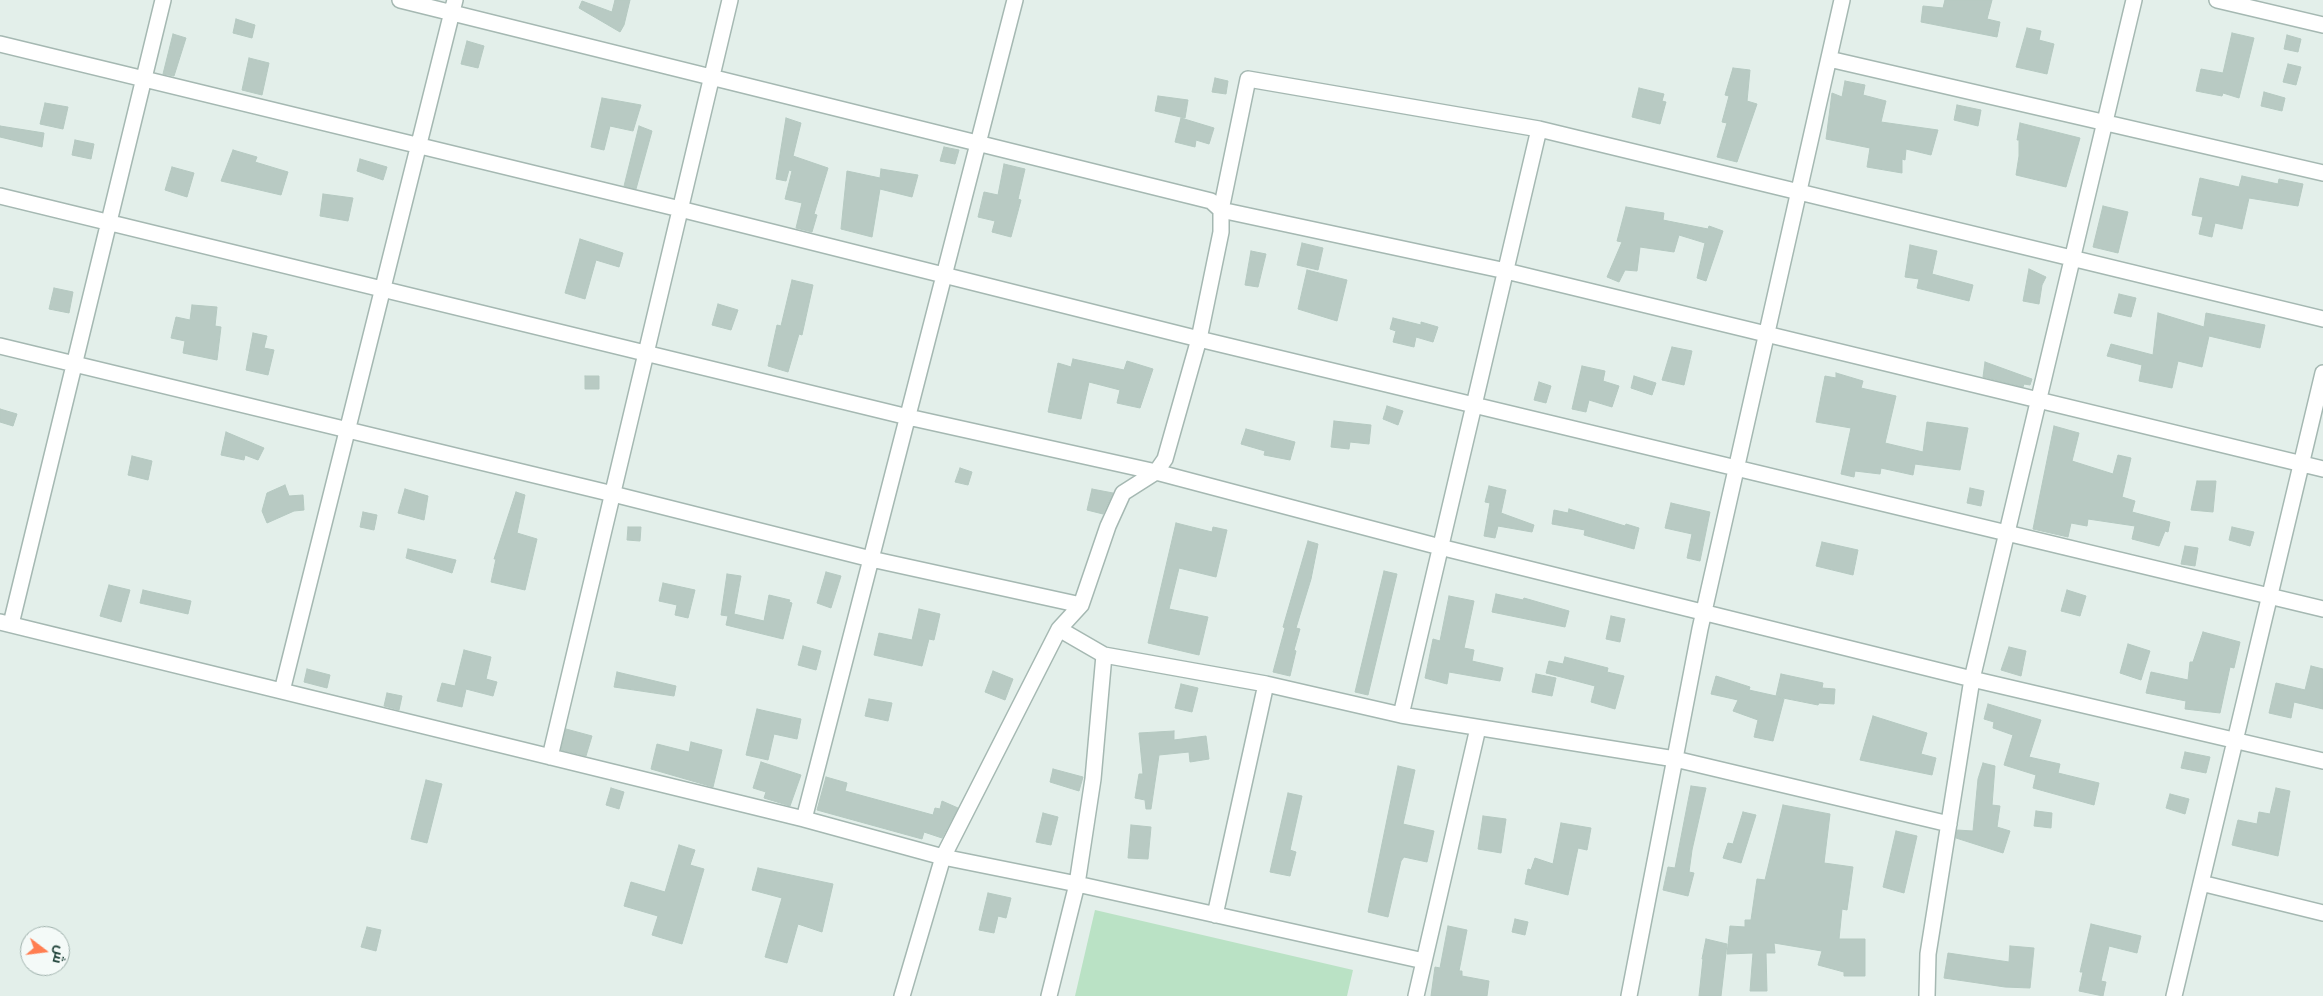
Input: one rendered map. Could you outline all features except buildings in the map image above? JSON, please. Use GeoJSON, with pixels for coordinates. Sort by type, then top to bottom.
{"type":"FeatureCollection","features":[{"type":"Feature","properties":{"kind":"street"},"geometry":{"type":"LineString","coordinates":[[163,0],[74,364],[5,623],[804,819],[943,857],[1077,884],[1424,961]]}},
{"type":"Feature","properties":{"kind":"street"},"geometry":{"type":"LineString","coordinates":[[400,0],[453,6],[710,76],[1211,201],[1221,210],[1506,271],[2323,469]]}},
{"type":"Feature","properties":{"kind":"street"},"geometry":{"type":"LineString","coordinates":[[550,757],[710,76],[730,0]]}},
{"type":"Feature","properties":{"kind":"street"},"geometry":{"type":"LineString","coordinates":[[804,819],[1015,0]]}},
{"type":"Feature","properties":{"kind":"street"},"geometry":{"type":"LineString","coordinates":[[1629,996],[1704,612],[1842,0]]}},
{"type":"Feature","properties":{"kind":"street"},"geometry":{"type":"LineString","coordinates":[[1927,996],[1928,954],[1972,679],[2134,0]]}},
{"type":"Feature","properties":{"kind":"street"},"geometry":{"type":"LineString","coordinates":[[2217,0],[2323,25]]}},
{"type":"Feature","properties":{"kind":"street"},"geometry":{"type":"LineString","coordinates":[[282,691],[453,6]]}},
{"type":"Feature","properties":{"kind":"street"},"geometry":{"type":"LineString","coordinates":[[0,44],[680,208],[1199,338],[2323,609]]}},
{"type":"Feature","properties":{"kind":"street"},"geometry":{"type":"LineString","coordinates":[[1829,59],[2323,173]]}},
{"type":"Feature","properties":{"kind":"street"},"geometry":{"type":"LineString","coordinates":[[902,996],[943,857],[1059,630],[1081,604],[1108,526],[1123,493],[1156,472],[1165,459],[1199,338],[1221,232],[1221,210],[1248,78],[1539,129],[2323,319]]}},
{"type":"Feature","properties":{"kind":"street"},"geometry":{"type":"LineString","coordinates":[[1400,716],[1539,129]]}},
{"type":"Feature","properties":{"kind":"street"},"geometry":{"type":"LineString","coordinates":[[0,196],[908,417],[1156,472],[1440,547],[1972,679],[2323,761]]}},
{"type":"Feature","properties":{"kind":"street"},"geometry":{"type":"LineString","coordinates":[[0,346],[613,494],[871,559],[1081,604]]}},
{"type":"Feature","properties":{"kind":"street"},"geometry":{"type":"LineString","coordinates":[[2174,996],[2323,373]]}},
{"type":"Feature","properties":{"kind":"street"},"geometry":{"type":"LineString","coordinates":[[1059,630],[1104,655],[1266,684],[1400,716],[1675,759],[1949,824]]}},
{"type":"Feature","properties":{"kind":"street"},"geometry":{"type":"LineString","coordinates":[[1049,996],[1077,884],[1093,779],[1104,655]]}},
{"type":"Feature","properties":{"kind":"street"},"geometry":{"type":"LineString","coordinates":[[1215,915],[1266,684]]}},
{"type":"Feature","properties":{"kind":"street"},"geometry":{"type":"LineString","coordinates":[[1416,996],[1478,728]]}},
{"type":"Feature","properties":{"kind":"street"},"geometry":{"type":"LineString","coordinates":[[2201,883],[2323,913]]}},
{"type":"Feature","properties":{"kind":"green space"},"geometry":{"type":"Polygon","coordinates":[[[1095,910],[1353,970],[1347,996],[1075,996],[1095,910]]]}}]}
